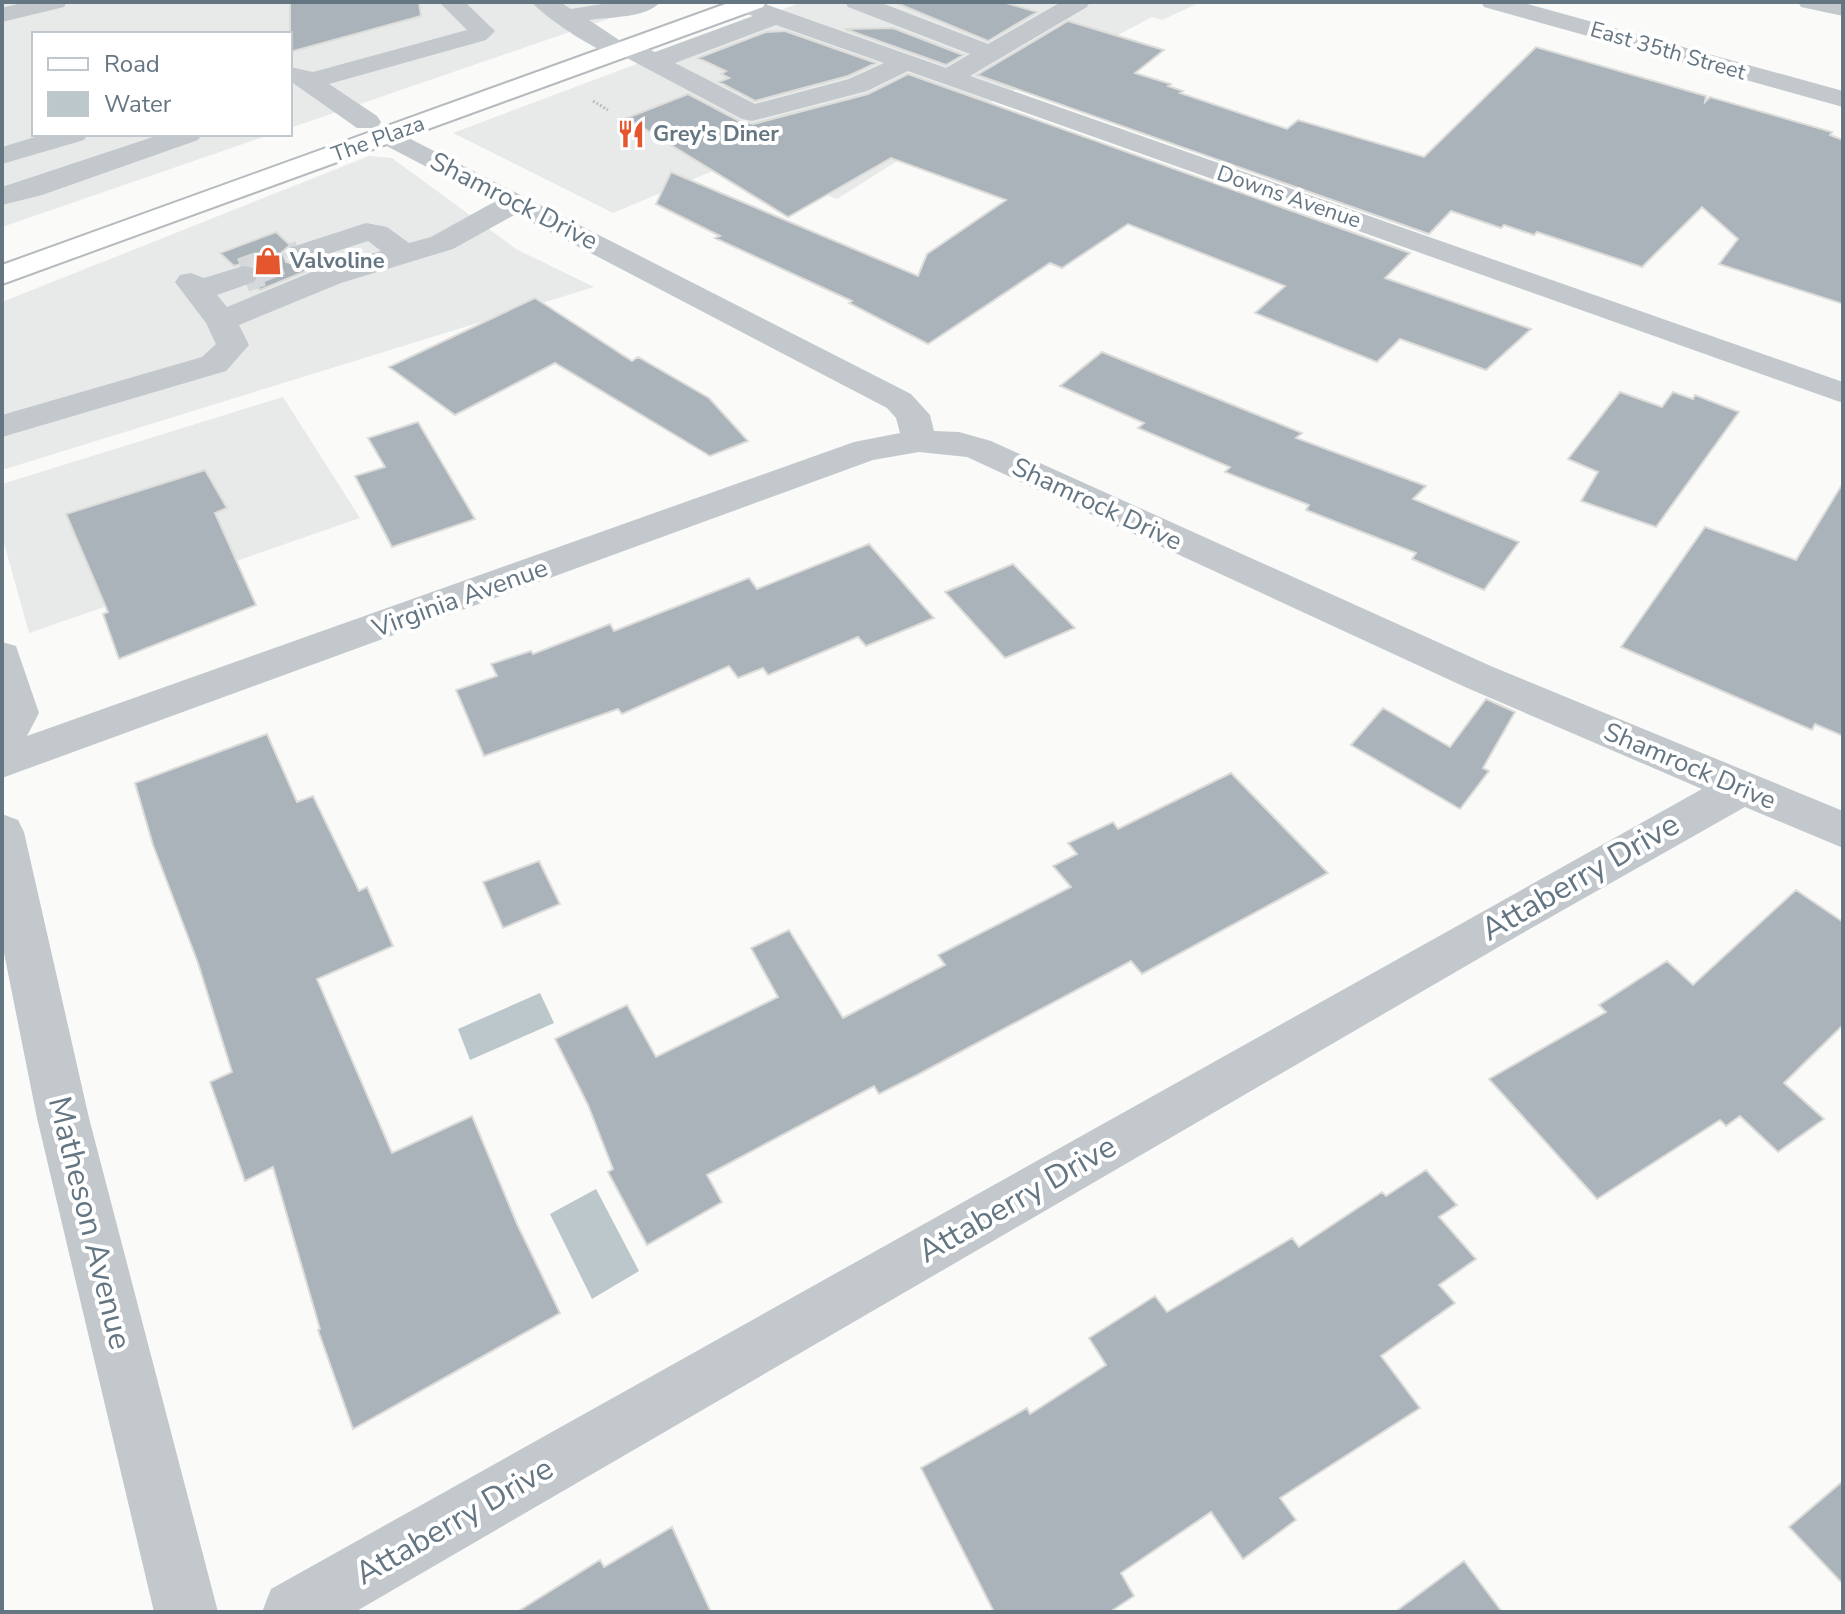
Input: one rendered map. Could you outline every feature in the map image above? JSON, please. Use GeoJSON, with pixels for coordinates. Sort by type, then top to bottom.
{"type":"FeatureCollection","features":[{"type":"Feature","properties":{"kind":"main road","name":"The Plaza"},"geometry":{"type":"LineString","coordinates":[[615,46],[658,6],[704,2]]}},
{"type":"Feature","properties":{"kind":"main road","name":"The Plaza"},"geometry":{"type":"LineString","coordinates":[[2,249],[377,129],[615,46],[752,7]]}},
{"type":"Feature","properties":{"kind":"main road","name":"The Plaza"},"geometry":{"type":"LineString","coordinates":[[2,275],[377,129]]}},
{"type":"Feature","properties":{"kind":"street"},"geometry":{"type":"LineString","coordinates":[[2,15],[55,2]]}},
{"type":"Feature","properties":{"kind":"street"},"geometry":{"type":"LineString","coordinates":[[302,85],[483,31],[451,2]]}},
{"type":"Feature","properties":{"kind":"street"},"geometry":{"type":"LineString","coordinates":[[544,2],[565,18],[615,46],[752,113],[858,85],[905,63]]}},
{"type":"Feature","properties":{"kind":"street"},"geometry":{"type":"LineString","coordinates":[[857,2],[990,53]]}},
{"type":"Feature","properties":{"kind":"street"},"geometry":{"type":"LineString","coordinates":[[947,78],[1078,2]]}},
{"type":"Feature","properties":{"kind":"street","name":"East 35th Street"},"geometry":{"type":"LineString","coordinates":[[1493,2],[1843,99]]}},
{"type":"Feature","properties":{"kind":"street"},"geometry":{"type":"LineString","coordinates":[[1810,2],[1843,9]]}},
{"type":"Feature","properties":{"kind":"street"},"geometry":{"type":"LineString","coordinates":[[565,18],[586,12],[658,6]]}},
{"type":"Feature","properties":{"kind":"street"},"geometry":{"type":"LineString","coordinates":[[653,62],[752,7]]}},
{"type":"Feature","properties":{"kind":"street","name":"Downs Avenue"},"geometry":{"type":"LineString","coordinates":[[752,7],[1843,393]]}},
{"type":"Feature","properties":{"kind":"street","name":"Shamrock Drive"},"geometry":{"type":"LineString","coordinates":[[302,85],[377,129],[899,401],[913,415],[919,441],[959,443],[979,449],[1451,664],[1843,830]]}},
{"type":"Feature","properties":{"kind":"street"},"geometry":{"type":"LineString","coordinates":[[2,156],[67,136]]}},
{"type":"Feature","properties":{"kind":"street"},"geometry":{"type":"LineString","coordinates":[[2,196],[32,189],[182,136]]}},
{"type":"Feature","properties":{"kind":"street"},"geometry":{"type":"LineString","coordinates":[[221,321],[319,280],[442,243],[516,202]]}},
{"type":"Feature","properties":{"kind":"street"},"geometry":{"type":"LineString","coordinates":[[300,254],[366,232],[376,233],[404,254]]}},
{"type":"Feature","properties":{"kind":"street"},"geometry":{"type":"LineString","coordinates":[[2,426],[214,364],[229,353],[233,345],[221,321],[194,287],[243,275]]}},
{"type":"Feature","properties":{"kind":"street","name":"Virginia Avenue"},"geometry":{"type":"LineString","coordinates":[[2,762],[866,450],[919,441]]}},
{"type":"Feature","properties":{"kind":"street"},"geometry":{"type":"LineString","coordinates":[[2,656],[18,713],[2,743]]}},
{"type":"Feature","properties":{"kind":"street","name":"Attaberry Drive"},"geometry":{"type":"LineString","coordinates":[[294,1612],[1693,813],[1742,789]]}},
{"type":"Feature","properties":{"kind":"street","name":"Matheson Avenue"},"geometry":{"type":"LineString","coordinates":[[2,832],[63,1118],[186,1612]]}},
{"type":"Feature","properties":{"kind":"shaded area"},"geometry":{"type":"Polygon","coordinates":[[[2,2],[657,2],[292,127],[292,32],[32,32],[32,136],[266,136],[2,227],[2,2]]]}},
{"type":"Feature","properties":{"kind":"shaded area"},"geometry":{"type":"Polygon","coordinates":[[[802,2],[1201,2],[1162,20],[1152,17],[986,105],[837,199],[739,160],[613,213],[453,133],[802,2]]]}},
{"type":"Feature","properties":{"kind":"shaded area"},"geometry":{"type":"Polygon","coordinates":[[[369,156],[392,158],[516,249],[594,287],[2,470],[2,302],[369,156]]]}},
{"type":"Feature","properties":{"kind":"shaded area"},"geometry":{"type":"Polygon","coordinates":[[[283,397],[360,518],[29,633],[2,536],[2,484],[283,397]]]}},
{"type":"Feature","properties":{"kind":"water"},"geometry":{"type":"Polygon","coordinates":[[[540,993],[554,1023],[470,1060],[458,1029],[540,993]]]}},
{"type":"Feature","properties":{"kind":"water"},"geometry":{"type":"Polygon","coordinates":[[[596,1189],[639,1271],[592,1299],[550,1214],[596,1189]]]}},
{"type":"Feature","properties":{"kind":"building"},"geometry":{"type":"Polygon","coordinates":[[[290,2],[419,2],[421,16],[292,51],[290,2]]]}},
{"type":"Feature","properties":{"kind":"building"},"geometry":{"type":"Polygon","coordinates":[[[894,2],[1003,2],[1037,12],[988,41],[894,2]]]}},
{"type":"Feature","properties":{"kind":"building"},"geometry":{"type":"Polygon","coordinates":[[[1068,21],[1164,50],[1135,73],[1171,84],[1168,86],[1183,91],[1180,93],[1287,129],[1298,120],[1424,157],[1536,47],[1706,96],[1705,102],[1710,97],[1832,132],[1830,135],[1843,140],[1843,304],[1719,264],[1738,239],[1702,207],[1642,267],[1537,232],[1534,235],[1504,225],[1501,228],[1451,211],[1429,234],[977,75],[1068,21]]]}},
{"type":"Feature","properties":{"kind":"building"},"geometry":{"type":"Polygon","coordinates":[[[893,28],[963,55],[946,65],[845,29],[893,28]]]}},
{"type":"Feature","properties":{"kind":"building"},"geometry":{"type":"Polygon","coordinates":[[[785,31],[876,63],[848,76],[755,101],[719,82],[729,78],[721,74],[726,71],[698,58],[766,32],[785,31]]]}},
{"type":"Feature","properties":{"kind":"building"},"geometry":{"type":"Polygon","coordinates":[[[908,74],[1410,253],[1385,278],[1531,329],[1486,370],[1400,339],[1377,362],[1255,313],[1285,286],[1128,224],[1062,268],[1050,263],[928,344],[849,303],[852,301],[715,238],[720,236],[656,204],[671,172],[918,276],[927,254],[1006,200],[891,158],[788,217],[627,118],[688,94],[741,122],[753,124],[868,94],[908,74]]]}},
{"type":"Feature","properties":{"kind":"building","name":"Valvoline"},"geometry":{"type":"Polygon","coordinates":[[[276,232],[290,245],[282,252],[286,262],[299,266],[311,263],[316,267],[260,290],[254,285],[261,276],[257,267],[244,263],[234,266],[220,253],[276,232]]]}},
{"type":"Feature","properties":{"kind":"building"},"geometry":{"type":"Polygon","coordinates":[[[535,298],[632,361],[638,357],[709,398],[748,441],[710,456],[555,363],[455,415],[389,367],[535,298]]]}},
{"type":"Feature","properties":{"kind":"building"},"geometry":{"type":"Polygon","coordinates":[[[1102,352],[1302,433],[1296,438],[1426,486],[1413,499],[1519,542],[1484,590],[1412,559],[1416,553],[1306,510],[1309,505],[1225,472],[1230,467],[1138,428],[1144,423],[1060,386],[1102,352]]]}},
{"type":"Feature","properties":{"kind":"building"},"geometry":{"type":"Polygon","coordinates":[[[1620,392],[1662,407],[1673,392],[1693,399],[1695,395],[1739,412],[1656,527],[1581,501],[1598,472],[1568,459],[1620,392]]]}},
{"type":"Feature","properties":{"kind":"building"},"geometry":{"type":"Polygon","coordinates":[[[418,422],[475,519],[392,547],[355,476],[385,467],[368,438],[418,422]]]}},
{"type":"Feature","properties":{"kind":"building"},"geometry":{"type":"Polygon","coordinates":[[[205,470],[227,508],[215,513],[256,605],[119,659],[103,614],[108,612],[66,514],[205,470]]]}},
{"type":"Feature","properties":{"kind":"building"},"geometry":{"type":"Polygon","coordinates":[[[1843,483],[1843,736],[1815,724],[1812,730],[1621,647],[1705,527],[1796,560],[1843,483]]]}},
{"type":"Feature","properties":{"kind":"building"},"geometry":{"type":"Polygon","coordinates":[[[869,544],[934,618],[866,646],[858,637],[768,675],[763,668],[738,678],[729,666],[622,714],[618,709],[484,756],[456,690],[497,676],[491,664],[531,651],[533,654],[610,624],[614,631],[749,578],[757,589],[869,544]]]}},
{"type":"Feature","properties":{"kind":"building"},"geometry":{"type":"Polygon","coordinates":[[[1013,564],[1075,628],[1005,658],[945,592],[1013,564]]]}},
{"type":"Feature","properties":{"kind":"building"},"geometry":{"type":"Polygon","coordinates":[[[1486,699],[1515,712],[1483,768],[1489,771],[1460,809],[1351,745],[1383,708],[1450,747],[1486,699]]]}},
{"type":"Feature","properties":{"kind":"building"},"geometry":{"type":"Polygon","coordinates":[[[267,734],[297,802],[313,796],[359,891],[367,887],[393,946],[317,979],[392,1153],[472,1116],[517,1224],[560,1313],[353,1429],[318,1330],[273,1167],[245,1181],[210,1082],[232,1072],[198,963],[153,845],[135,783],[267,734]]]}},
{"type":"Feature","properties":{"kind":"building"},"geometry":{"type":"Polygon","coordinates":[[[1231,773],[1328,873],[1142,974],[1131,961],[917,1075],[879,1094],[874,1086],[707,1175],[722,1202],[647,1245],[608,1172],[613,1169],[588,1105],[555,1039],[627,1005],[656,1057],[778,997],[751,948],[789,930],[843,1018],[945,965],[938,955],[1071,887],[1053,866],[1077,854],[1068,843],[1113,822],[1118,829],[1231,773]]]}},
{"type":"Feature","properties":{"kind":"building"},"geometry":{"type":"Polygon","coordinates":[[[539,861],[560,904],[503,928],[483,882],[539,861]]]}},
{"type":"Feature","properties":{"kind":"building"},"geometry":{"type":"Polygon","coordinates":[[[1796,890],[1843,922],[1843,1025],[1784,1083],[1824,1119],[1778,1152],[1740,1116],[1726,1126],[1720,1120],[1597,1199],[1489,1079],[1606,1012],[1599,1005],[1667,961],[1693,985],[1796,890]]]}},
{"type":"Feature","properties":{"kind":"building"},"geometry":{"type":"Polygon","coordinates":[[[1426,1170],[1457,1205],[1439,1217],[1476,1259],[1439,1285],[1455,1303],[1381,1356],[1420,1408],[1280,1498],[1296,1520],[1243,1559],[1211,1512],[1121,1573],[1134,1596],[1110,1612],[994,1612],[921,1468],[1027,1408],[1030,1414],[1106,1365],[1089,1338],[1155,1296],[1167,1312],[1292,1238],[1299,1247],[1382,1192],[1386,1196],[1426,1170]]]}},
{"type":"Feature","properties":{"kind":"building"},"geometry":{"type":"Polygon","coordinates":[[[1843,1481],[1843,1584],[1789,1527],[1843,1481]]]}},
{"type":"Feature","properties":{"kind":"building"},"geometry":{"type":"Polygon","coordinates":[[[672,1527],[711,1612],[517,1612],[600,1560],[604,1567],[672,1527]]]}},
{"type":"Feature","properties":{"kind":"building"},"geometry":{"type":"Polygon","coordinates":[[[1464,1561],[1502,1612],[1395,1612],[1464,1561]]]}},
{"type":"Feature","properties":{"kind":"tunnel"},"geometry":{"type":"LineString","coordinates":[[255,271],[300,254]]}},
{"type":"Feature","properties":{"kind":"tunnel"},"geometry":{"type":"LineString","coordinates":[[243,275],[260,269]]}},
{"type":"Feature","properties":{"kind":"place","name":"Grey's Diner"},"geometry":{"type":"Point","coordinates":[631,134]}},
{"type":"Feature","properties":{"kind":"place","name":"Valvoline"},"geometry":{"type":"Point","coordinates":[268,261]}}]}
